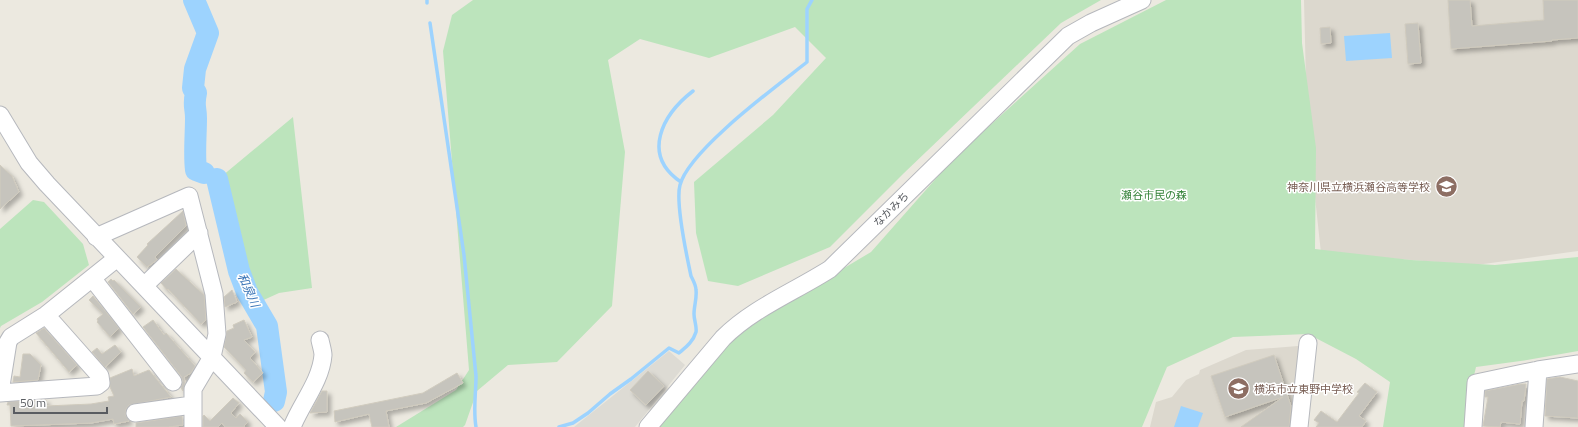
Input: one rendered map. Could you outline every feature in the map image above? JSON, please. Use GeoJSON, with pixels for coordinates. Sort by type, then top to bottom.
{"type":"FeatureCollection","features":[{"type":"Feature","properties":{"kind":"street","name":"なかみち"},"geometry":{"type":"LineString","coordinates":[[648,427],[723,338],[735,326],[753,313],[830,269],[1068,36],[1091,23],[1142,0]]}},
{"type":"Feature","properties":{"kind":"street"},"geometry":{"type":"LineString","coordinates":[[0,115],[29,163],[96,237],[278,427]]}},
{"type":"Feature","properties":{"kind":"street"},"geometry":{"type":"LineString","coordinates":[[96,237],[189,196],[214,294],[217,334],[212,357],[193,389],[193,427]]}},
{"type":"Feature","properties":{"kind":"street"},"geometry":{"type":"LineString","coordinates":[[144,286],[199,233]]}},
{"type":"Feature","properties":{"kind":"street"},"geometry":{"type":"LineString","coordinates":[[46,315],[100,376],[101,383],[97,386],[0,393],[10,337],[46,315],[117,258]]}},
{"type":"Feature","properties":{"kind":"street"},"geometry":{"type":"LineString","coordinates":[[92,278],[173,382]]}},
{"type":"Feature","properties":{"kind":"street"},"geometry":{"type":"LineString","coordinates":[[292,427],[318,373],[323,355],[320,340]]}},
{"type":"Feature","properties":{"kind":"street"},"geometry":{"type":"LineString","coordinates":[[1299,427],[1308,342]]}},
{"type":"Feature","properties":{"kind":"street"},"geometry":{"type":"LineString","coordinates":[[1473,427],[1476,382],[1578,364]]}},
{"type":"Feature","properties":{"kind":"street"},"geometry":{"type":"LineString","coordinates":[[1534,427],[1538,370]]}},
{"type":"Feature","properties":{"kind":"street"},"geometry":{"type":"LineString","coordinates":[[136,413],[192,404]]}},
{"type":"Feature","properties":{"kind":"shaded area","name":"神奈川県立横浜瀬谷高等学校"},"geometry":{"type":"Polygon","coordinates":[[[1304,0],[1578,0],[1578,251],[1476,265],[1321,253],[1307,123],[1304,0]]]}},
{"type":"Feature","properties":{"kind":"shaded area","name":"横浜市立東野中学校"},"geometry":{"type":"Polygon","coordinates":[[[1298,346],[1302,351],[1295,427],[1150,427],[1156,402],[1172,397],[1186,380],[1199,374],[1200,370],[1246,350],[1298,346]]]}},
{"type":"Feature","properties":{"kind":"shaded area"},"geometry":{"type":"Polygon","coordinates":[[[669,351],[685,365],[635,427],[574,427],[669,351]]]}},
{"type":"Feature","properties":{"kind":"green space"},"geometry":{"type":"Polygon","coordinates":[[[473,0],[1101,0],[1061,23],[904,173],[830,247],[738,286],[708,281],[696,233],[694,182],[773,115],[826,58],[795,27],[709,58],[640,39],[608,60],[625,152],[612,306],[557,362],[508,365],[477,391],[463,427],[396,427],[456,390],[469,370],[443,51],[452,15],[473,0]]]}},
{"type":"Feature","properties":{"kind":"green space","name":"瀬谷市民の森"},"geometry":{"type":"Polygon","coordinates":[[[1166,0],[1301,0],[1302,43],[1316,148],[1315,249],[1411,260],[1495,265],[1578,257],[1578,351],[1476,367],[1467,406],[1466,427],[1383,427],[1390,382],[1356,359],[1308,334],[1233,337],[1167,367],[1142,427],[651,427],[737,332],[871,252],[955,157],[1080,44],[1166,0]]]}},
{"type":"Feature","properties":{"kind":"green space"},"geometry":{"type":"Polygon","coordinates":[[[293,117],[312,288],[279,293],[257,303],[247,277],[222,176],[293,117]]]}},
{"type":"Feature","properties":{"kind":"green space"},"geometry":{"type":"Polygon","coordinates":[[[33,200],[44,202],[83,244],[89,265],[42,302],[0,328],[0,229],[33,200]]]}},
{"type":"Feature","properties":{"kind":"water"},"geometry":{"type":"Polygon","coordinates":[[[1390,33],[1392,58],[1346,61],[1344,36],[1390,33]]]}},
{"type":"Feature","properties":{"kind":"water"},"geometry":{"type":"Polygon","coordinates":[[[1181,406],[1203,413],[1198,427],[1174,427],[1181,406]]]}},
{"type":"Feature","properties":{"kind":"building"},"geometry":{"type":"Polygon","coordinates":[[[1448,0],[1470,0],[1472,26],[1544,20],[1543,0],[1578,0],[1578,38],[1451,49],[1448,0]]]}},
{"type":"Feature","properties":{"kind":"building"},"geometry":{"type":"Polygon","coordinates":[[[1418,23],[1421,63],[1408,64],[1405,24],[1418,23]]]}},
{"type":"Feature","properties":{"kind":"building"},"geometry":{"type":"Polygon","coordinates":[[[1330,27],[1331,43],[1321,44],[1320,28],[1330,27]]]}},
{"type":"Feature","properties":{"kind":"building"},"geometry":{"type":"Polygon","coordinates":[[[0,165],[12,176],[19,192],[0,209],[0,165]]]}},
{"type":"Feature","properties":{"kind":"building"},"geometry":{"type":"Polygon","coordinates":[[[183,211],[186,226],[155,257],[157,260],[147,267],[137,257],[148,245],[147,244],[183,211]]]}},
{"type":"Feature","properties":{"kind":"building"},"geometry":{"type":"Polygon","coordinates":[[[176,269],[204,295],[206,320],[201,324],[161,283],[176,269]]]}},
{"type":"Feature","properties":{"kind":"building"},"geometry":{"type":"Polygon","coordinates":[[[111,279],[113,281],[114,280],[141,307],[133,314],[108,282],[111,279]]]}},
{"type":"Feature","properties":{"kind":"building"},"geometry":{"type":"Polygon","coordinates":[[[232,290],[237,302],[225,307],[224,297],[232,290]]]}},
{"type":"Feature","properties":{"kind":"building"},"geometry":{"type":"Polygon","coordinates":[[[93,296],[119,328],[110,337],[97,322],[97,319],[103,314],[89,300],[93,296]]]}},
{"type":"Feature","properties":{"kind":"building"},"geometry":{"type":"Polygon","coordinates":[[[153,320],[164,335],[166,333],[195,366],[191,373],[184,377],[185,383],[183,391],[181,388],[183,381],[181,376],[143,327],[153,320]]]}},
{"type":"Feature","properties":{"kind":"building"},"geometry":{"type":"Polygon","coordinates":[[[244,320],[252,337],[244,340],[255,352],[250,358],[263,373],[253,382],[244,373],[246,370],[224,347],[227,331],[234,328],[233,325],[244,320]]]}},
{"type":"Feature","properties":{"kind":"building"},"geometry":{"type":"Polygon","coordinates":[[[44,328],[77,365],[69,372],[36,333],[44,328]]]}},
{"type":"Feature","properties":{"kind":"building"},"geometry":{"type":"Polygon","coordinates":[[[115,345],[121,352],[105,367],[92,352],[97,348],[102,354],[115,345]]]}},
{"type":"Feature","properties":{"kind":"building"},"geometry":{"type":"Polygon","coordinates":[[[23,354],[30,354],[41,365],[38,380],[13,382],[14,376],[20,377],[23,354]]]}},
{"type":"Feature","properties":{"kind":"building"},"geometry":{"type":"Polygon","coordinates":[[[1274,355],[1291,406],[1289,427],[1241,427],[1283,397],[1225,417],[1211,376],[1274,355]]]}},
{"type":"Feature","properties":{"kind":"building"},"geometry":{"type":"Polygon","coordinates":[[[132,369],[134,376],[149,370],[171,397],[129,405],[125,414],[129,421],[114,424],[113,419],[91,423],[11,426],[10,405],[7,405],[8,402],[46,400],[46,406],[91,404],[109,401],[108,397],[114,396],[110,387],[110,378],[132,369]]]}},
{"type":"Feature","properties":{"kind":"building"},"geometry":{"type":"Polygon","coordinates":[[[648,371],[664,386],[646,405],[630,390],[648,371]]]}},
{"type":"Feature","properties":{"kind":"building"},"geometry":{"type":"Polygon","coordinates":[[[457,373],[463,383],[426,403],[386,411],[389,427],[372,427],[369,414],[335,422],[334,411],[423,393],[457,373]]]}},
{"type":"Feature","properties":{"kind":"building"},"geometry":{"type":"Polygon","coordinates":[[[1560,377],[1578,381],[1578,418],[1545,416],[1547,379],[1560,377]]]}},
{"type":"Feature","properties":{"kind":"building"},"geometry":{"type":"Polygon","coordinates":[[[1365,383],[1377,392],[1359,416],[1366,421],[1362,427],[1316,427],[1319,423],[1314,420],[1321,411],[1337,422],[1359,393],[1357,392],[1365,383]]]}},
{"type":"Feature","properties":{"kind":"building"},"geometry":{"type":"Polygon","coordinates":[[[1526,384],[1524,401],[1522,401],[1520,424],[1501,422],[1500,427],[1483,426],[1488,397],[1485,397],[1485,391],[1526,384]]]}},
{"type":"Feature","properties":{"kind":"building"},"geometry":{"type":"Polygon","coordinates":[[[322,391],[327,391],[327,412],[310,413],[322,391]]]}},
{"type":"Feature","properties":{"kind":"building"},"geometry":{"type":"Polygon","coordinates":[[[233,398],[239,403],[231,413],[236,418],[240,414],[248,422],[244,426],[245,427],[225,427],[222,423],[218,427],[203,427],[204,415],[210,421],[233,398]]]}},
{"type":"Feature","properties":{"kind":"building"},"geometry":{"type":"Polygon","coordinates":[[[182,416],[183,425],[168,427],[136,427],[136,423],[182,416]]]}},
{"type":"Feature","properties":{"kind":"waterway","name":"和泉川"},"geometry":{"type":"LineString","coordinates":[[194,0],[208,33],[195,69],[193,88],[196,93],[196,170],[204,173]]}},
{"type":"Feature","properties":{"kind":"waterway"},"geometry":{"type":"LineString","coordinates":[[559,427],[573,423],[588,413],[669,348],[679,353],[693,339],[696,332],[694,314],[696,288],[691,276],[682,230],[679,204],[680,185],[687,171],[699,154],[716,137],[756,102],[807,62],[807,9],[812,0]]}},
{"type":"Feature","properties":{"kind":"waterway"},"geometry":{"type":"LineString","coordinates":[[430,23],[464,255],[476,376],[476,427]]}},
{"type":"Feature","properties":{"kind":"waterway"},"geometry":{"type":"LineString","coordinates":[[681,182],[669,171],[662,160],[659,148],[660,135],[672,112],[693,91]]}},
{"type":"Feature","properties":{"kind":"waterway","name":"和泉川"},"geometry":{"type":"LineString","coordinates":[[217,179],[239,271],[247,292],[267,326],[276,392],[274,401]]}},
{"type":"Feature","properties":{"kind":"place","name":"神奈川県立横浜瀬谷高等学校"},"geometry":{"type":"Point","coordinates":[1446,187]}},
{"type":"Feature","properties":{"kind":"place","name":"横浜市立東野中学校"},"geometry":{"type":"Point","coordinates":[1239,389]}}]}
